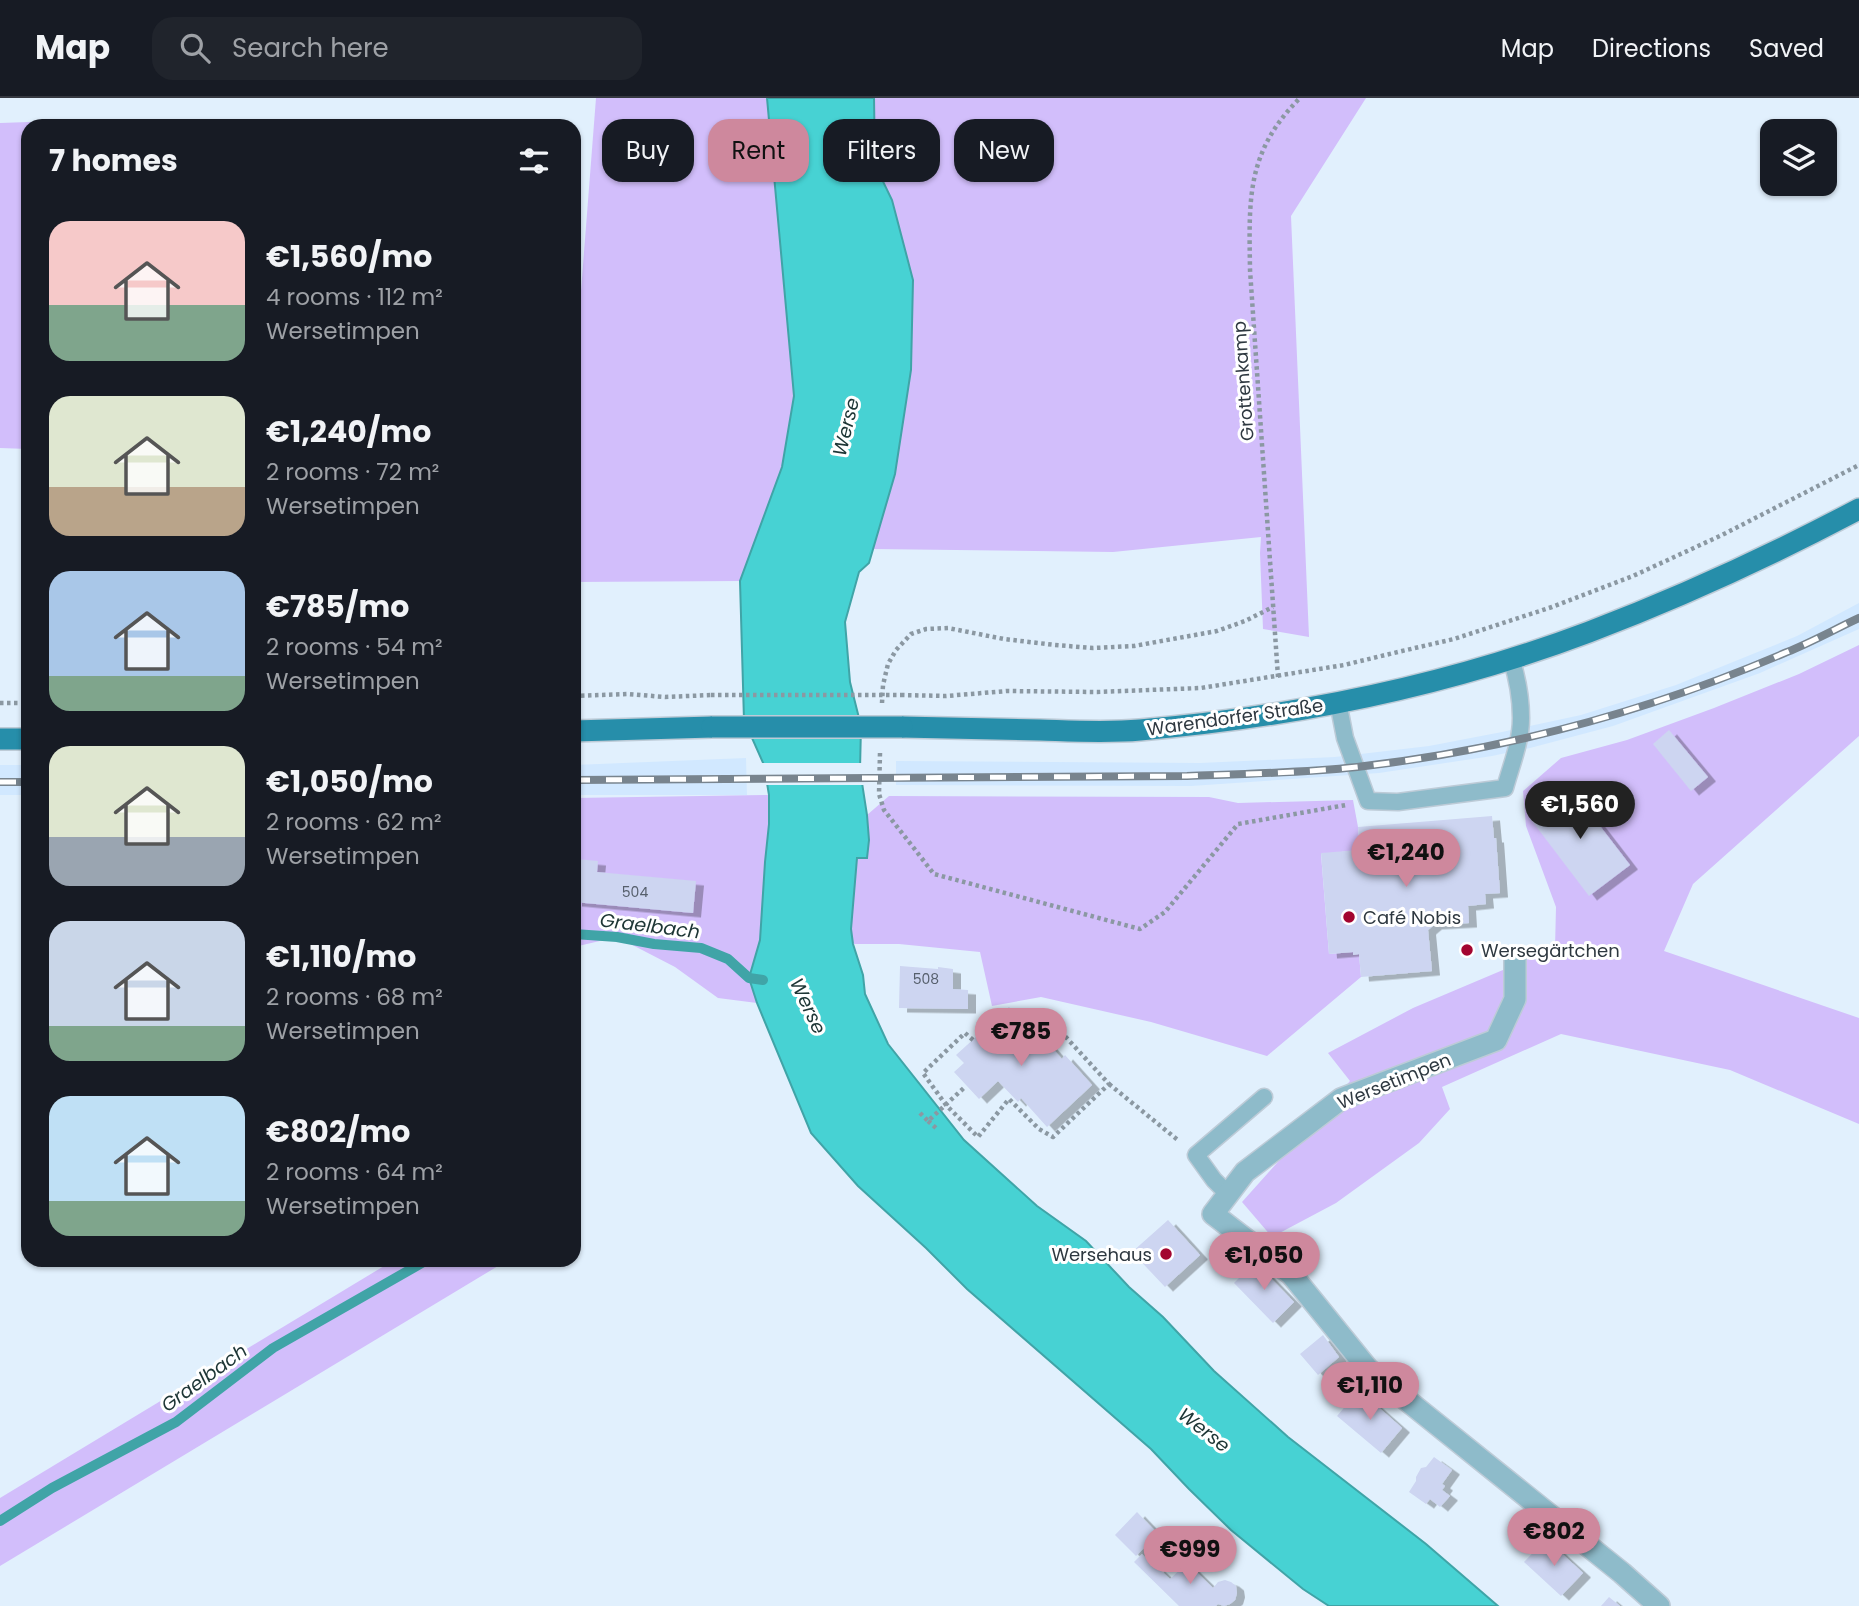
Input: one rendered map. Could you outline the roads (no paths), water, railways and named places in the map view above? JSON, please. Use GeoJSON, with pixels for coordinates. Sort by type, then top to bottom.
{"type":"FeatureCollection","features":[{"type":"Feature","properties":{"kind":"main road","name":"Warendorfer Straße"},"geometry":{"type":"LineString","coordinates":[[581,731],[712,727],[1138,730],[1214,722],[1338,702],[1424,683],[1588,632],[1805,538],[1859,509]]}},
{"type":"Feature","properties":{"kind":"main road"},"geometry":{"type":"LineString","coordinates":[[0,739],[21,739]]}},
{"type":"Feature","properties":{"kind":"street","name":"Wersetimpen"},"geometry":{"type":"LineString","coordinates":[[1515,959],[1515,999],[1496,1040],[1341,1099],[1245,1172],[1213,1214],[1290,1274],[1368,1369],[1622,1573],[1659,1606]]}},
{"type":"Feature","properties":{"kind":"lane"},"geometry":{"type":"LineString","coordinates":[[1338,702],[1345,738],[1368,802],[1398,802],[1505,788],[1521,719],[1517,678],[1511,658]]}},
{"type":"Feature","properties":{"kind":"lane"},"geometry":{"type":"LineString","coordinates":[[1228,1194],[1213,1180],[1196,1154],[1264,1097]]}},
{"type":"Feature","properties":{"kind":"water","name":"Werse"},"geometry":{"type":"Polygon","coordinates":[[[767,98],[874,98],[874,119],[823,119],[823,182],[883,182],[892,200],[913,280],[911,370],[895,474],[869,563],[859,572],[845,622],[850,682],[861,726],[860,770],[869,840],[867,858],[857,858],[851,929],[865,994],[888,1044],[964,1140],[1037,1206],[1086,1241],[1214,1371],[1288,1437],[1426,1544],[1498,1606],[1329,1606],[1303,1589],[1231,1530],[1151,1449],[967,1289],[858,1186],[811,1133],[749,978],[760,940],[769,795],[764,765],[744,720],[740,581],[782,467],[794,396],[775,182],[809,182],[809,119],[769,119],[767,98]]]}},
{"type":"Feature","properties":{"kind":"waterway","name":"Graelbach"},"geometry":{"type":"LineString","coordinates":[[581,934],[701,948],[728,959],[749,978],[763,980]]}},
{"type":"Feature","properties":{"kind":"waterway","name":"Graelbach"},"geometry":{"type":"LineString","coordinates":[[0,1521],[52,1488],[176,1422],[273,1348],[415,1267]]}},
{"type":"Feature","properties":{"kind":"railway"},"geometry":{"type":"LineString","coordinates":[[581,780],[1187,776],[1357,767],[1412,760],[1522,739],[1630,710],[1735,673],[1859,618]]}},
{"type":"Feature","properties":{"kind":"railway"},"geometry":{"type":"LineString","coordinates":[[0,782],[21,782]]}},
{"type":"Feature","properties":{"kind":"place","name":"Café Nobis"},"geometry":{"type":"Point","coordinates":[1349,917]}},
{"type":"Feature","properties":{"kind":"place","name":"Wersegärtchen"},"geometry":{"type":"Point","coordinates":[1467,950]}},
{"type":"Feature","properties":{"kind":"place","name":"Wersehaus"},"geometry":{"type":"Point","coordinates":[1166,1254]}}]}
